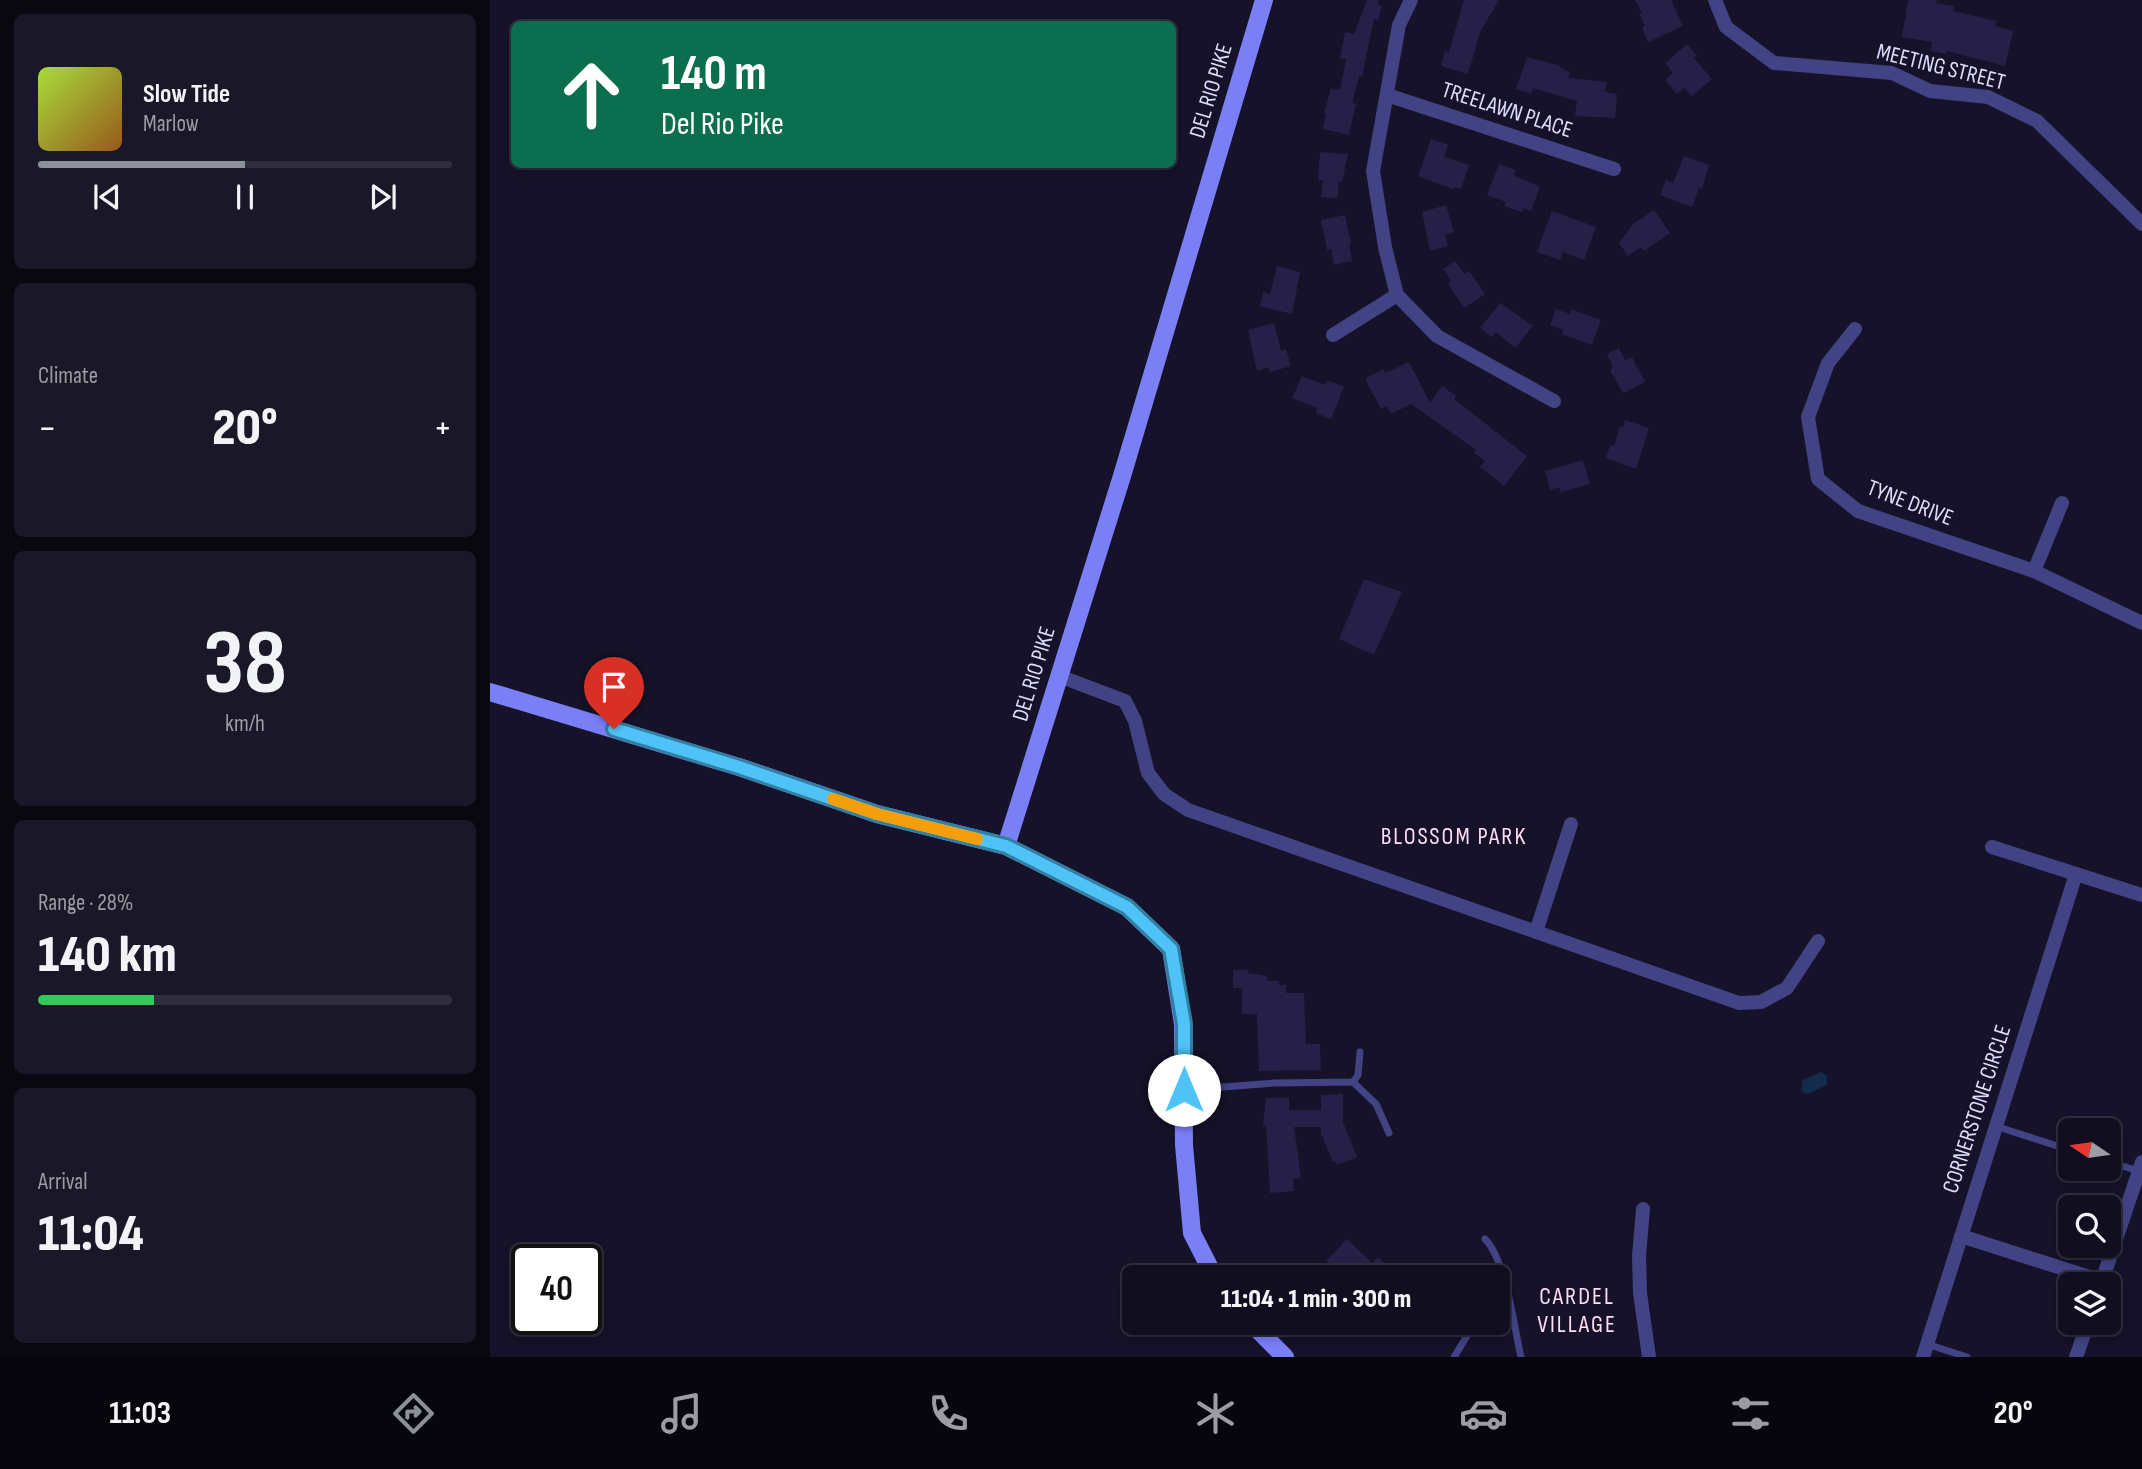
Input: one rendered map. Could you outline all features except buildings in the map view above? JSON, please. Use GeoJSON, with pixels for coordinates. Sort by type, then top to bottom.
{"type":"FeatureCollection","features":[{"type":"Feature","properties":{"kind":"street","name":"DEL RIO PIKE"},"geometry":{"type":"LineString","coordinates":[[1006,846],[1122,477],[1264,0]]}},
{"type":"Feature","properties":{"kind":"street"},"geometry":{"type":"LineString","coordinates":[[1411,0],[1399,25],[1373,171],[1385,247],[1397,295],[1437,337],[1554,401]]}},
{"type":"Feature","properties":{"kind":"street","name":"MEETING STREET"},"geometry":{"type":"LineString","coordinates":[[1715,0],[1726,27],[1774,63],[1892,73],[1930,91],[1988,97],[2037,121],[2142,224]]}},
{"type":"Feature","properties":{"kind":"street","name":"TREELAWN PLACE"},"geometry":{"type":"LineString","coordinates":[[1387,95],[1614,169]]}},
{"type":"Feature","properties":{"kind":"street"},"geometry":{"type":"LineString","coordinates":[[1333,335],[1397,295]]}},
{"type":"Feature","properties":{"kind":"street","name":"TYNE DRIVE"},"geometry":{"type":"LineString","coordinates":[[1856,329],[1828,362],[1808,417],[1818,479],[1858,511],[2034,571],[2142,622]]}},
{"type":"Feature","properties":{"kind":"street"},"geometry":{"type":"LineString","coordinates":[[2034,571],[2062,503]]}},
{"type":"Feature","properties":{"kind":"street"},"geometry":{"type":"LineString","coordinates":[[1059,676],[1125,701],[1135,721],[1147,773],[1164,794],[1188,810],[1739,1003],[1761,1002],[1787,988],[1818,941]]}},
{"type":"Feature","properties":{"kind":"street"},"geometry":{"type":"LineString","coordinates":[[490,692],[739,767],[877,814],[1006,846],[1127,907],[1171,949],[1184,1024],[1184,1145],[1192,1233],[1208,1265]]}},
{"type":"Feature","properties":{"kind":"street"},"geometry":{"type":"LineString","coordinates":[[1536,932],[1571,824]]}},
{"type":"Feature","properties":{"kind":"street"},"geometry":{"type":"LineString","coordinates":[[1992,847],[2142,895]]}},
{"type":"Feature","properties":{"kind":"street","name":"CORNERSTONE CIRCLE"},"geometry":{"type":"LineString","coordinates":[[1925,1350],[2076,874]]}},
{"type":"Feature","properties":{"kind":"street"},"geometry":{"type":"LineString","coordinates":[[2105,1272],[2140,1167]]}},
{"type":"Feature","properties":{"kind":"street"},"geometry":{"type":"LineString","coordinates":[[1643,1209],[1639,1256],[1640,1293],[1649,1357]]}},
{"type":"Feature","properties":{"kind":"street"},"geometry":{"type":"LineString","coordinates":[[1961,1236],[2068,1272]]}},
{"type":"Feature","properties":{"kind":"street"},"geometry":{"type":"LineString","coordinates":[[1263,1335],[1285,1357]]}},
{"type":"Feature","properties":{"kind":"street"},"geometry":{"type":"LineString","coordinates":[[2076,1357],[2084,1335]]}},
{"type":"Feature","properties":{"kind":"lane"},"geometry":{"type":"LineString","coordinates":[[1353,1082],[1358,1074],[1360,1052]]}},
{"type":"Feature","properties":{"kind":"lane"},"geometry":{"type":"LineString","coordinates":[[1184,1090],[1274,1083],[1353,1082],[1376,1104],[1389,1133]]}},
{"type":"Feature","properties":{"kind":"lane"},"geometry":{"type":"LineString","coordinates":[[1996,1126],[2058,1146]]}},
{"type":"Feature","properties":{"kind":"lane"},"geometry":{"type":"LineString","coordinates":[[2121,1164],[2140,1167]]}},
{"type":"Feature","properties":{"kind":"lane"},"geometry":{"type":"LineString","coordinates":[[1485,1239],[1499,1265]]}},
{"type":"Feature","properties":{"kind":"lane"},"geometry":{"type":"LineString","coordinates":[[1510,1308],[1521,1357]]}},
{"type":"Feature","properties":{"kind":"lane"},"geometry":{"type":"LineString","coordinates":[[1454,1357],[1468,1335]]}},
{"type":"Feature","properties":{"kind":"lane"},"geometry":{"type":"LineString","coordinates":[[1925,1350],[1967,1357]]}},
{"type":"Feature","properties":{"kind":"water"},"geometry":{"type":"Polygon","coordinates":[[[1821,1072],[1827,1076],[1827,1085],[1807,1094],[1802,1091],[1802,1081],[1821,1072]]]}},
{"type":"Feature","properties":{"kind":"slow traffic"},"geometry":{"type":"LineString","coordinates":[[833,799],[877,814],[977,839]]}},
{"type":"Feature","properties":{"kind":"district","name":"BLOSSOM PARK"},"geometry":{"type":"Point","coordinates":[1454,836]}},
{"type":"Feature","properties":{"kind":"district","name":"CARDEL VILLAGE"},"geometry":{"type":"Point","coordinates":[1577,1310]}},
{"type":"Feature","properties":{"kind":"route"},"geometry":{"type":"LineString","coordinates":[[614,729],[739,767],[877,814],[1006,846],[1127,907],[1171,949],[1184,1024],[1184,1090]]}}]}
